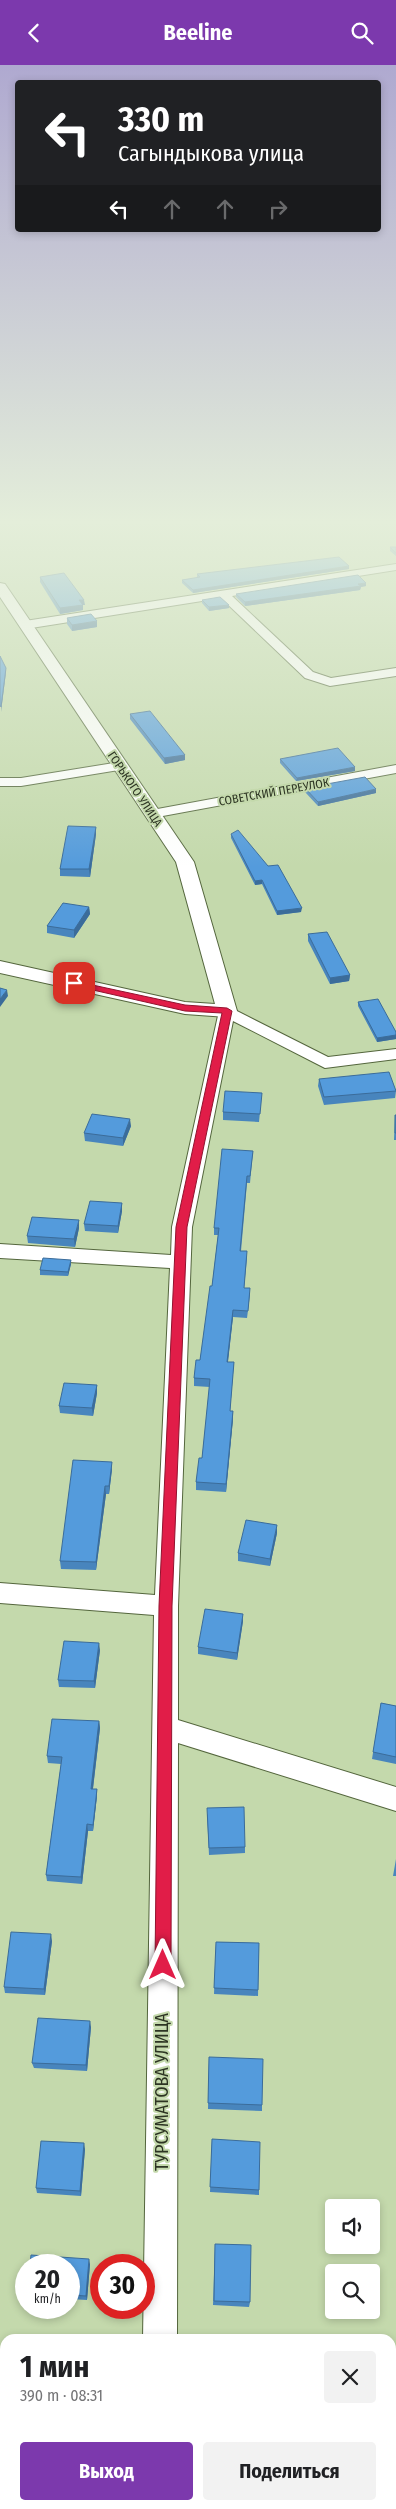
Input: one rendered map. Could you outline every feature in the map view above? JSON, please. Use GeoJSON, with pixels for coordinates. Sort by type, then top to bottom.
{"type":"FeatureCollection","features":[{"type":"Feature","properties":{"kind":"street","name":"ГОРЬКОГО УЛИЦА"},"geometry":{"type":"LineString","coordinates":[[34,638],[185,862],[227,1011]]}},
{"type":"Feature","properties":{"kind":"street"},"geometry":{"type":"LineString","coordinates":[[270,638],[309,675],[330,682],[396,672]]}},
{"type":"Feature","properties":{"kind":"street"},"geometry":{"type":"LineString","coordinates":[[0,782],[21,782],[120,766]]}},
{"type":"Feature","properties":{"kind":"street","name":"СОВЕТСКИЙ ПЕРЕУЛОК"},"geometry":{"type":"LineString","coordinates":[[152,814],[396,769]]}},
{"type":"Feature","properties":{"kind":"street"},"geometry":{"type":"LineString","coordinates":[[0,967],[185,1008],[227,1011],[325,1063],[396,1053]]}},
{"type":"Feature","properties":{"kind":"street","name":"ТУРСУМАТОВА УЛИЦА"},"geometry":{"type":"LineString","coordinates":[[160,2334],[166,1606],[180,1262],[182,1227],[227,1011]]}},
{"type":"Feature","properties":{"kind":"street"},"geometry":{"type":"LineString","coordinates":[[0,1251],[180,1262]]}},
{"type":"Feature","properties":{"kind":"street"},"geometry":{"type":"LineString","coordinates":[[0,1593],[166,1606]]}},
{"type":"Feature","properties":{"kind":"street"},"geometry":{"type":"LineString","coordinates":[[165,1728],[396,1799]]}},
{"type":"Feature","properties":{"kind":"building"},"geometry":{"type":"Polygon","coordinates":[[[0,656],[6,668],[1,707],[0,705],[0,656]]]}},
{"type":"Feature","properties":{"kind":"building"},"geometry":{"type":"Polygon","coordinates":[[[150,711],[185,755],[164,758],[130,714],[150,711]]]}},
{"type":"Feature","properties":{"kind":"building"},"geometry":{"type":"Polygon","coordinates":[[[338,748],[355,767],[297,778],[280,759],[338,748]]]}},
{"type":"Feature","properties":{"kind":"building"},"geometry":{"type":"Polygon","coordinates":[[[365,777],[376,789],[318,802],[305,788],[365,777]]]}},
{"type":"Feature","properties":{"kind":"building"},"geometry":{"type":"Polygon","coordinates":[[[68,826],[96,827],[89,869],[60,869],[68,826]]]}},
{"type":"Feature","properties":{"kind":"building"},"geometry":{"type":"Polygon","coordinates":[[[238,830],[268,866],[278,865],[302,908],[277,911],[262,880],[255,881],[231,834],[238,830]]]}},
{"type":"Feature","properties":{"kind":"building"},"geometry":{"type":"Polygon","coordinates":[[[63,903],[89,907],[74,930],[47,926],[63,903]]]}},
{"type":"Feature","properties":{"kind":"building"},"geometry":{"type":"Polygon","coordinates":[[[327,932],[350,975],[330,978],[308,934],[327,932]]]}},
{"type":"Feature","properties":{"kind":"building"},"geometry":{"type":"Polygon","coordinates":[[[0,988],[7,990],[0,999],[0,988]]]}},
{"type":"Feature","properties":{"kind":"building"},"geometry":{"type":"Polygon","coordinates":[[[378,999],[396,1035],[377,1038],[358,1002],[378,999]]]}},
{"type":"Feature","properties":{"kind":"building"},"geometry":{"type":"Polygon","coordinates":[[[389,1072],[396,1091],[324,1097],[319,1079],[389,1072]]]}},
{"type":"Feature","properties":{"kind":"building"},"geometry":{"type":"Polygon","coordinates":[[[225,1091],[262,1093],[260,1114],[223,1112],[225,1091]]]}},
{"type":"Feature","properties":{"kind":"building"},"geometry":{"type":"Polygon","coordinates":[[[92,1114],[130,1119],[123,1138],[84,1133],[92,1114]]]}},
{"type":"Feature","properties":{"kind":"building"},"geometry":{"type":"Polygon","coordinates":[[[396,1115],[396,1133],[395,1133],[396,1115]]]}},
{"type":"Feature","properties":{"kind":"building"},"geometry":{"type":"Polygon","coordinates":[[[222,1149],[253,1151],[250,1176],[247,1176],[240,1251],[247,1251],[244,1288],[250,1288],[248,1311],[233,1310],[227,1362],[234,1362],[230,1411],[233,1411],[226,1484],[196,1482],[199,1458],[202,1458],[210,1379],[194,1378],[196,1360],[200,1360],[210,1286],[212,1286],[219,1228],[214,1228],[222,1149]]]}},
{"type":"Feature","properties":{"kind":"building"},"geometry":{"type":"Polygon","coordinates":[[[90,1201],[122,1203],[118,1226],[84,1224],[90,1201]]]}},
{"type":"Feature","properties":{"kind":"building"},"geometry":{"type":"Polygon","coordinates":[[[32,1217],[79,1220],[74,1239],[27,1236],[32,1217]]]}},
{"type":"Feature","properties":{"kind":"building"},"geometry":{"type":"Polygon","coordinates":[[[43,1258],[71,1260],[68,1272],[40,1270],[43,1258]]]}},
{"type":"Feature","properties":{"kind":"building"},"geometry":{"type":"Polygon","coordinates":[[[64,1383],[97,1385],[92,1408],[59,1406],[64,1383]]]}},
{"type":"Feature","properties":{"kind":"building"},"geometry":{"type":"Polygon","coordinates":[[[73,1460],[112,1462],[109,1486],[105,1486],[96,1562],[60,1561],[73,1460]]]}},
{"type":"Feature","properties":{"kind":"building"},"geometry":{"type":"Polygon","coordinates":[[[246,1520],[277,1525],[270,1559],[238,1553],[246,1520]]]}},
{"type":"Feature","properties":{"kind":"building"},"geometry":{"type":"Polygon","coordinates":[[[205,1609],[243,1614],[237,1653],[198,1647],[205,1609]]]}},
{"type":"Feature","properties":{"kind":"building"},"geometry":{"type":"Polygon","coordinates":[[[64,1641],[99,1643],[94,1681],[58,1680],[64,1641]]]}},
{"type":"Feature","properties":{"kind":"building"},"geometry":{"type":"Polygon","coordinates":[[[381,1703],[396,1706],[396,1757],[373,1752],[381,1703]]]}},
{"type":"Feature","properties":{"kind":"building"},"geometry":{"type":"Polygon","coordinates":[[[52,1719],[99,1721],[91,1789],[97,1789],[93,1825],[87,1824],[81,1877],[46,1875],[62,1757],[47,1756],[52,1719]]]}},
{"type":"Feature","properties":{"kind":"building"},"geometry":{"type":"Polygon","coordinates":[[[244,1807],[245,1847],[209,1848],[207,1808],[244,1807]]]}},
{"type":"Feature","properties":{"kind":"building"},"geometry":{"type":"Polygon","coordinates":[[[11,1932],[51,1934],[44,1989],[4,1987],[11,1932]]]}},
{"type":"Feature","properties":{"kind":"building"},"geometry":{"type":"Polygon","coordinates":[[[216,1942],[259,1943],[258,1990],[214,1988],[216,1942]]]}},
{"type":"Feature","properties":{"kind":"building"},"geometry":{"type":"Polygon","coordinates":[[[38,2018],[90,2021],[86,2065],[32,2063],[38,2018]]]}},
{"type":"Feature","properties":{"kind":"building"},"geometry":{"type":"Polygon","coordinates":[[[209,2057],[263,2059],[262,2105],[208,2103],[209,2057]]]}},
{"type":"Feature","properties":{"kind":"building"},"geometry":{"type":"Polygon","coordinates":[[[212,2139],[260,2142],[259,2190],[210,2187],[212,2139]]]}},
{"type":"Feature","properties":{"kind":"building"},"geometry":{"type":"Polygon","coordinates":[[[41,2141],[84,2143],[80,2191],[36,2188],[41,2141]]]}},
{"type":"Feature","properties":{"kind":"building"},"geometry":{"type":"Polygon","coordinates":[[[215,2244],[251,2245],[250,2302],[214,2301],[215,2244]]]}},
{"type":"Feature","properties":{"kind":"building"},"geometry":{"type":"Polygon","coordinates":[[[80,2258],[89,2259],[86,2296],[80,2296],[80,2258]]]}},
{"type":"Feature","properties":{"kind":"route"},"geometry":{"type":"LineString","coordinates":[[74,983],[185,1008],[227,1011],[182,1227],[166,1606],[163,1965]]}}]}
